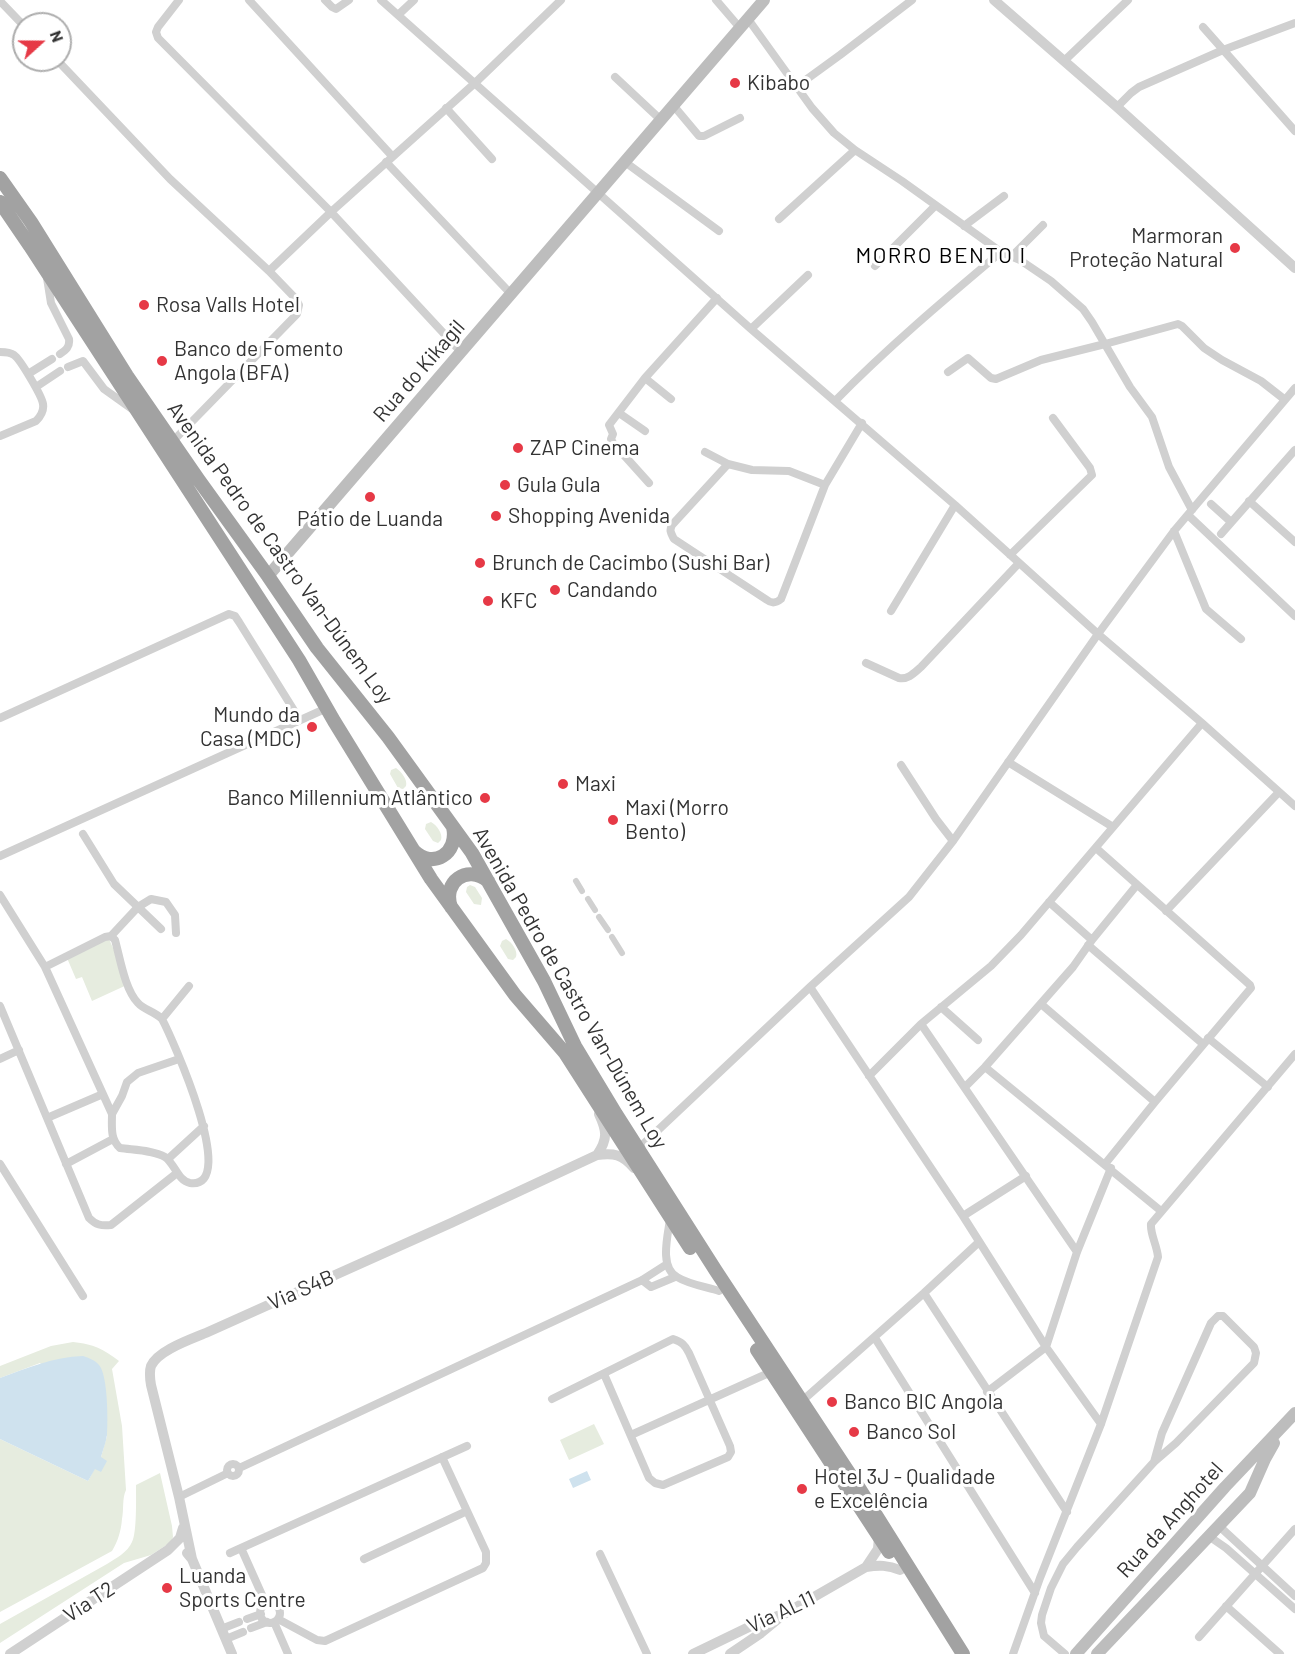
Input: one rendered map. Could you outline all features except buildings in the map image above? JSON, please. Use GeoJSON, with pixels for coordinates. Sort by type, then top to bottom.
{"type":"FeatureCollection","features":[{"type":"Feature","properties":{"kind":"highway","name":"Avenida Pedro de Castro Van-Dúnem Loy"},"geometry":{"type":"LineString","coordinates":[[0,178],[31,222],[127,376],[214,501],[318,648],[388,737],[472,853],[544,981],[575,1046],[638,1149],[963,1654]]}},
{"type":"Feature","properties":{"kind":"highway","name":"Avenida Pedro de Castro Van-Dúnem Loy"},"geometry":{"type":"LineString","coordinates":[[0,202],[299,660],[412,850],[529,1013],[565,1053],[953,1654]]}},
{"type":"Feature","properties":{"kind":"highway"},"geometry":{"type":"LineString","coordinates":[[412,850],[428,859],[445,855],[453,842],[451,824]]}},
{"type":"Feature","properties":{"kind":"highway"},"geometry":{"type":"LineString","coordinates":[[453,910],[449,904],[449,892],[454,882],[460,877],[475,874],[486,879],[491,885]]}},
{"type":"Feature","properties":{"kind":"main road","name":"Rua do Kikagil"},"geometry":{"type":"LineString","coordinates":[[268,576],[764,0]]}},
{"type":"Feature","properties":{"kind":"main road","name":"Rua da Anghotel"},"geometry":{"type":"LineString","coordinates":[[1097,1654],[1250,1493],[1271,1447],[1295,1413]]}},
{"type":"Feature","properties":{"kind":"main road","name":"Rua da Anghotel"},"geometry":{"type":"LineString","coordinates":[[1076,1654],[1295,1413]]}},
{"type":"Feature","properties":{"kind":"street"},"geometry":{"type":"LineString","coordinates":[[249,0],[511,294]]}},
{"type":"Feature","properties":{"kind":"street"},"geometry":{"type":"LineString","coordinates":[[325,0],[336,9],[349,0]]}},
{"type":"Feature","properties":{"kind":"street"},"geometry":{"type":"LineString","coordinates":[[381,0],[751,329],[862,423],[1295,806]]}},
{"type":"Feature","properties":{"kind":"street"},"geometry":{"type":"LineString","coordinates":[[398,15],[414,0]]}},
{"type":"Feature","properties":{"kind":"street"},"geometry":{"type":"LineString","coordinates":[[269,271],[389,159],[475,83],[561,0]]}},
{"type":"Feature","properties":{"kind":"street"},"geometry":{"type":"LineString","coordinates":[[716,0],[744,23],[834,133],[1001,252],[1012,256],[1051,281],[1071,298],[1092,322],[1130,387],[1152,417],[1169,467],[1190,512],[1295,616]]}},
{"type":"Feature","properties":{"kind":"street"},"geometry":{"type":"LineString","coordinates":[[796,87],[912,0]]}},
{"type":"Feature","properties":{"kind":"street"},"geometry":{"type":"LineString","coordinates":[[994,0],[1117,107],[1295,268]]}},
{"type":"Feature","properties":{"kind":"street"},"geometry":{"type":"LineString","coordinates":[[1064,61],[1128,0]]}},
{"type":"Feature","properties":{"kind":"street"},"geometry":{"type":"LineString","coordinates":[[0,1],[12,14]]}},
{"type":"Feature","properties":{"kind":"street"},"geometry":{"type":"LineString","coordinates":[[176,1],[158,27],[156,33],[158,38],[331,212],[461,352]]}},
{"type":"Feature","properties":{"kind":"street"},"geometry":{"type":"LineString","coordinates":[[1117,107],[1139,87],[1223,50],[1295,23]]}},
{"type":"Feature","properties":{"kind":"street"},"geometry":{"type":"LineString","coordinates":[[1203,27],[1295,131]]}},
{"type":"Feature","properties":{"kind":"street"},"geometry":{"type":"LineString","coordinates":[[68,72],[170,178],[269,271],[296,299],[298,305],[297,314],[173,441]]}},
{"type":"Feature","properties":{"kind":"street"},"geometry":{"type":"LineString","coordinates":[[615,77],[661,120]]}},
{"type":"Feature","properties":{"kind":"street"},"geometry":{"type":"LineString","coordinates":[[673,105],[699,136],[704,136],[740,118]]}},
{"type":"Feature","properties":{"kind":"street"},"geometry":{"type":"LineString","coordinates":[[446,108],[492,159]]}},
{"type":"Feature","properties":{"kind":"street"},"geometry":{"type":"LineString","coordinates":[[779,219],[855,150]]}},
{"type":"Feature","properties":{"kind":"street"},"geometry":{"type":"LineString","coordinates":[[625,162],[719,231]]}},
{"type":"Feature","properties":{"kind":"street"},"geometry":{"type":"LineString","coordinates":[[964,226],[1004,196]]}},
{"type":"Feature","properties":{"kind":"street"},"geometry":{"type":"LineString","coordinates":[[875,266],[935,206]]}},
{"type":"Feature","properties":{"kind":"street"},"geometry":{"type":"LineString","coordinates":[[1012,256],[1043,225]]}},
{"type":"Feature","properties":{"kind":"street"},"geometry":{"type":"LineString","coordinates":[[835,400],[899,340],[1001,252]]}},
{"type":"Feature","properties":{"kind":"street"},"geometry":{"type":"LineString","coordinates":[[28,374],[70,344],[51,303],[45,268]]}},
{"type":"Feature","properties":{"kind":"street"},"geometry":{"type":"LineString","coordinates":[[751,329],[808,274]]}},
{"type":"Feature","properties":{"kind":"street"},"geometry":{"type":"LineString","coordinates":[[649,483],[613,443],[611,439],[613,434],[609,425],[645,378],[717,298]]}},
{"type":"Feature","properties":{"kind":"street"},"geometry":{"type":"LineString","coordinates":[[948,372],[968,358],[991,378],[996,379],[1041,360],[1178,324],[1204,348],[1221,360],[1261,381],[1284,399]]}},
{"type":"Feature","properties":{"kind":"street"},"geometry":{"type":"LineString","coordinates":[[0,352],[14,355],[43,401],[40,417],[36,421],[0,436]]}},
{"type":"Feature","properties":{"kind":"street"},"geometry":{"type":"LineString","coordinates":[[36,387],[64,369],[82,361],[104,389],[138,414]]}},
{"type":"Feature","properties":{"kind":"street"},"geometry":{"type":"LineString","coordinates":[[645,378],[671,399]]}},
{"type":"Feature","properties":{"kind":"street"},"geometry":{"type":"LineString","coordinates":[[638,1149],[909,897],[954,841],[1098,634],[1174,531],[1295,388]]}},
{"type":"Feature","properties":{"kind":"street"},"geometry":{"type":"LineString","coordinates":[[619,413],[645,431]]}},
{"type":"Feature","properties":{"kind":"street"},"geometry":{"type":"LineString","coordinates":[[1010,555],[1092,475],[1090,468],[1053,418]]}},
{"type":"Feature","properties":{"kind":"street"},"geometry":{"type":"LineString","coordinates":[[728,464],[672,525],[670,533],[674,539],[771,603],[775,603],[781,599],[825,485],[862,423]]}},
{"type":"Feature","properties":{"kind":"street"},"geometry":{"type":"LineString","coordinates":[[1221,534],[1295,450]]}},
{"type":"Feature","properties":{"kind":"street"},"geometry":{"type":"LineString","coordinates":[[705,452],[728,464],[752,470],[789,471],[825,485]]}},
{"type":"Feature","properties":{"kind":"street"},"geometry":{"type":"LineString","coordinates":[[1249,501],[1295,542]]}},
{"type":"Feature","properties":{"kind":"street"},"geometry":{"type":"LineString","coordinates":[[1211,504],[1231,522]]}},
{"type":"Feature","properties":{"kind":"street"},"geometry":{"type":"LineString","coordinates":[[891,611],[955,505]]}},
{"type":"Feature","properties":{"kind":"street"},"geometry":{"type":"LineString","coordinates":[[1174,531],[1206,609],[1241,639]]}},
{"type":"Feature","properties":{"kind":"street"},"geometry":{"type":"LineString","coordinates":[[866,663],[905,679],[921,667],[1018,563]]}},
{"type":"Feature","properties":{"kind":"street"},"geometry":{"type":"LineString","coordinates":[[0,718],[229,614],[235,616],[300,720]]}},
{"type":"Feature","properties":{"kind":"street"},"geometry":{"type":"LineString","coordinates":[[0,856],[327,708]]}},
{"type":"Feature","properties":{"kind":"street"},"geometry":{"type":"LineString","coordinates":[[870,1076],[921,1024],[1022,935],[1202,723]]}},
{"type":"Feature","properties":{"kind":"street"},"geometry":{"type":"LineString","coordinates":[[1008,762],[1113,827]]}},
{"type":"Feature","properties":{"kind":"street"},"geometry":{"type":"LineString","coordinates":[[901,765],[936,819],[954,841]]}},
{"type":"Feature","properties":{"kind":"street"},"geometry":{"type":"LineString","coordinates":[[1166,911],[1279,792]]}},
{"type":"Feature","properties":{"kind":"street"},"geometry":{"type":"LineString","coordinates":[[83,834],[114,884],[161,929]]}},
{"type":"Feature","properties":{"kind":"street"},"geometry":{"type":"LineString","coordinates":[[987,1392],[1046,1347],[1108,1166],[1155,1102],[1251,987],[1096,848]]}},
{"type":"Feature","properties":{"kind":"street"},"geometry":{"type":"LineString","coordinates":[[576,881],[582,891]]}},
{"type":"Feature","properties":{"kind":"street"},"geometry":{"type":"LineString","coordinates":[[965,1087],[1073,967],[1136,886]]}},
{"type":"Feature","properties":{"kind":"street"},"geometry":{"type":"LineString","coordinates":[[0,896],[45,967],[112,1114],[113,1139],[120,1148],[161,1155],[173,1164],[177,1173],[187,1182],[192,1183],[205,1177],[208,1170],[209,1158],[204,1126],[162,1019],[154,1012],[143,1008],[130,992],[111,936]]}},
{"type":"Feature","properties":{"kind":"street"},"geometry":{"type":"LineString","coordinates":[[45,967],[111,936],[138,907],[151,899],[166,902],[175,915],[176,933]]}},
{"type":"Feature","properties":{"kind":"street"},"geometry":{"type":"LineString","coordinates":[[588,899],[595,910]]}},
{"type":"Feature","properties":{"kind":"street"},"geometry":{"type":"LineString","coordinates":[[1049,902],[1090,943],[1206,1041],[1268,1087]]}},
{"type":"Feature","properties":{"kind":"street"},"geometry":{"type":"LineString","coordinates":[[599,917],[608,930]]}},
{"type":"Feature","properties":{"kind":"street"},"geometry":{"type":"LineString","coordinates":[[612,937],[622,953]]}},
{"type":"Feature","properties":{"kind":"street"},"geometry":{"type":"LineString","coordinates":[[162,1019],[189,986]]}},
{"type":"Feature","properties":{"kind":"street"},"geometry":{"type":"LineString","coordinates":[[810,987],[963,1216],[1046,1347],[1101,1424]]}},
{"type":"Feature","properties":{"kind":"street"},"geometry":{"type":"LineString","coordinates":[[1041,1004],[1155,1102]]}},
{"type":"Feature","properties":{"kind":"street"},"geometry":{"type":"LineString","coordinates":[[0,1006],[89,1218],[95,1224],[102,1226],[111,1224],[177,1173]]}},
{"type":"Feature","properties":{"kind":"street"},"geometry":{"type":"LineString","coordinates":[[942,1007],[978,1040]]}},
{"type":"Feature","properties":{"kind":"street"},"geometry":{"type":"LineString","coordinates":[[921,1024],[1077,1251]]}},
{"type":"Feature","properties":{"kind":"street"},"geometry":{"type":"LineString","coordinates":[[0,1059],[19,1050]]}},
{"type":"Feature","properties":{"kind":"street"},"geometry":{"type":"LineString","coordinates":[[1013,1654],[1101,1424],[1158,1257],[1155,1239],[1150,1230],[1151,1224],[1295,1054]]}},
{"type":"Feature","properties":{"kind":"street"},"geometry":{"type":"LineString","coordinates":[[112,1114],[127,1082],[138,1073],[179,1059]]}},
{"type":"Feature","properties":{"kind":"street"},"geometry":{"type":"LineString","coordinates":[[985,1067],[1161,1211]]}},
{"type":"Feature","properties":{"kind":"street"},"geometry":{"type":"LineString","coordinates":[[589,1092],[604,1124],[605,1141],[597,1155],[620,1156],[627,1160],[655,1195]]}},
{"type":"Feature","properties":{"kind":"street"},"geometry":{"type":"LineString","coordinates":[[47,1118],[103,1094]]}},
{"type":"Feature","properties":{"kind":"street"},"geometry":{"type":"LineString","coordinates":[[168,1159],[204,1126]]}},
{"type":"Feature","properties":{"kind":"street"},"geometry":{"type":"LineString","coordinates":[[66,1164],[113,1139]]}},
{"type":"Feature","properties":{"kind":"street","name":"Via S4B"},"geometry":{"type":"LineString","coordinates":[[232,1654],[187,1542],[151,1385],[152,1364],[168,1350],[597,1155]]}},
{"type":"Feature","properties":{"kind":"street"},"geometry":{"type":"LineString","coordinates":[[0,1164],[83,1296]]}},
{"type":"Feature","properties":{"kind":"street"},"geometry":{"type":"LineString","coordinates":[[963,1216],[1026,1176]]}},
{"type":"Feature","properties":{"kind":"street"},"geometry":{"type":"LineString","coordinates":[[670,1218],[665,1254],[667,1264],[675,1277]]}},
{"type":"Feature","properties":{"kind":"street"},"geometry":{"type":"LineString","coordinates":[[802,1401],[979,1242]]}},
{"type":"Feature","properties":{"kind":"street"},"geometry":{"type":"LineString","coordinates":[[178,1497],[228,1473],[236,1476],[239,1468],[642,1280],[667,1264]]}},
{"type":"Feature","properties":{"kind":"street"},"geometry":{"type":"LineString","coordinates":[[642,1280],[651,1287],[675,1277],[719,1291]]}},
{"type":"Feature","properties":{"kind":"street"},"geometry":{"type":"LineString","coordinates":[[924,1293],[1067,1512]]}},
{"type":"Feature","properties":{"kind":"street"},"geometry":{"type":"LineString","coordinates":[[1065,1654],[1044,1635],[1042,1630],[1042,1616],[1051,1588],[1063,1564],[1154,1462],[1176,1443],[1254,1363],[1256,1353],[1254,1347],[1223,1316],[1218,1316],[1211,1323],[1162,1433],[1154,1462]]}},
{"type":"Feature","properties":{"kind":"street"},"geometry":{"type":"LineString","coordinates":[[874,1338],[1035,1593]]}},
{"type":"Feature","properties":{"kind":"street"},"geometry":{"type":"LineString","coordinates":[[552,1399],[673,1339],[681,1341],[686,1346],[730,1446],[731,1452],[728,1457],[663,1485],[655,1483],[649,1478],[604,1374]]}},
{"type":"Feature","properties":{"kind":"street"},"geometry":{"type":"LineString","coordinates":[[631,1435],[771,1372]]}},
{"type":"Feature","properties":{"kind":"street"},"geometry":{"type":"LineString","coordinates":[[1162,1433],[1168,1441],[1176,1443]]}},
{"type":"Feature","properties":{"kind":"street"},"geometry":{"type":"LineString","coordinates":[[230,1553],[467,1446]]}},
{"type":"Feature","properties":{"kind":"street"},"geometry":{"type":"LineString","coordinates":[[226,1639],[273,1621],[280,1611],[271,1603],[261,1609],[264,1620],[273,1621],[317,1640],[325,1641],[480,1570],[486,1563],[487,1556],[442,1457]]}},
{"type":"Feature","properties":{"kind":"street"},"geometry":{"type":"LineString","coordinates":[[364,1559],[467,1511]]}},
{"type":"Feature","properties":{"kind":"street"},"geometry":{"type":"LineString","coordinates":[[168,1550],[180,1538],[183,1531],[183,1519]]}},
{"type":"Feature","properties":{"kind":"street"},"geometry":{"type":"LineString","coordinates":[[1219,1526],[1295,1596]]}},
{"type":"Feature","properties":{"kind":"street"},"geometry":{"type":"LineString","coordinates":[[1198,1637],[1293,1535]]}},
{"type":"Feature","properties":{"kind":"street"},"geometry":{"type":"LineString","coordinates":[[866,1566],[878,1549],[879,1537]]}},
{"type":"Feature","properties":{"kind":"street"},"geometry":{"type":"LineString","coordinates":[[1210,1537],[1226,1548],[1295,1610]]}},
{"type":"Feature","properties":{"kind":"street"},"geometry":{"type":"LineString","coordinates":[[241,1548],[266,1604]]}},
{"type":"Feature","properties":{"kind":"street"},"geometry":{"type":"LineString","coordinates":[[168,1550],[180,1549],[192,1559]]}},
{"type":"Feature","properties":{"kind":"street","name":"Via T2"},"geometry":{"type":"LineString","coordinates":[[10,1654],[168,1550]]}},
{"type":"Feature","properties":{"kind":"street"},"geometry":{"type":"LineString","coordinates":[[600,1554],[647,1654]]}},
{"type":"Feature","properties":{"kind":"street"},"geometry":{"type":"LineString","coordinates":[[866,1566],[890,1566],[900,1570]]}},
{"type":"Feature","properties":{"kind":"street","name":"Via AL11"},"geometry":{"type":"LineString","coordinates":[[700,1653],[753,1625],[786,1613],[866,1566]]}},
{"type":"Feature","properties":{"kind":"street"},"geometry":{"type":"LineString","coordinates":[[1226,1606],[1280,1654]]}},
{"type":"Feature","properties":{"kind":"street"},"geometry":{"type":"LineString","coordinates":[[730,1654],[786,1613]]}},
{"type":"Feature","properties":{"kind":"street"},"geometry":{"type":"LineString","coordinates":[[221,1629],[261,1614]]}},
{"type":"Feature","properties":{"kind":"street"},"geometry":{"type":"LineString","coordinates":[[273,1621],[288,1654]]}},
{"type":"Feature","properties":{"kind":"shaded area"},"geometry":{"type":"Polygon","coordinates":[[[396,768],[406,781],[403,789],[398,788],[390,774],[391,770],[396,768]]]}},
{"type":"Feature","properties":{"kind":"shaded area"},"geometry":{"type":"Polygon","coordinates":[[[431,822],[440,832],[441,840],[438,843],[433,841],[425,829],[426,824],[431,822]]]}},
{"type":"Feature","properties":{"kind":"shaded area"},"geometry":{"type":"Polygon","coordinates":[[[470,885],[475,887],[482,898],[481,905],[474,904],[466,892],[470,885]]]}},
{"type":"Feature","properties":{"kind":"shaded area"},"geometry":{"type":"Polygon","coordinates":[[[109,939],[129,984],[92,1001],[82,977],[76,979],[67,958],[109,939]]]}},
{"type":"Feature","properties":{"kind":"shaded area"},"geometry":{"type":"Polygon","coordinates":[[[506,939],[515,949],[516,957],[513,960],[508,959],[500,946],[506,939]]]}},
{"type":"Feature","properties":{"kind":"shaded area"},"geometry":{"type":"Polygon","coordinates":[[[73,1342],[98,1348],[119,1361],[112,1369],[122,1426],[126,1490],[120,1532],[112,1551],[0,1612],[0,1439],[88,1481],[101,1457],[107,1436],[40,1363],[0,1378],[0,1366],[51,1346],[73,1342]]]}},
{"type":"Feature","properties":{"kind":"shaded area"},"geometry":{"type":"Polygon","coordinates":[[[594,1424],[604,1444],[569,1460],[560,1440],[594,1424]]]}},
{"type":"Feature","properties":{"kind":"shaded area"},"geometry":{"type":"Polygon","coordinates":[[[160,1473],[172,1526],[171,1542],[151,1555],[124,1563],[0,1643],[0,1624],[107,1564],[128,1549],[135,1531],[136,1485],[160,1473]]]}},
{"type":"Feature","properties":{"kind":"water"},"geometry":{"type":"Polygon","coordinates":[[[83,1356],[96,1362],[102,1370],[107,1409],[107,1435],[101,1457],[107,1461],[101,1472],[95,1469],[88,1481],[0,1439],[0,1378],[51,1361],[83,1356]]]}},
{"type":"Feature","properties":{"kind":"water"},"geometry":{"type":"Polygon","coordinates":[[[587,1471],[591,1480],[573,1488],[569,1479],[587,1471]]]}},
{"type":"Feature","properties":{"kind":"place","name":"Kibabo"},"geometry":{"type":"Point","coordinates":[735,83]}},
{"type":"Feature","properties":{"kind":"place","name":"Marmoran Proteção Natural"},"geometry":{"type":"Point","coordinates":[1235,248]}},
{"type":"Feature","properties":{"kind":"place","name":"Rosa Valls Hotel"},"geometry":{"type":"Point","coordinates":[144,305]}},
{"type":"Feature","properties":{"kind":"place","name":"Banco de Fomento Angola (BFA)"},"geometry":{"type":"Point","coordinates":[162,361]}},
{"type":"Feature","properties":{"kind":"place","name":"ZAP Cinema"},"geometry":{"type":"Point","coordinates":[518,448]}},
{"type":"Feature","properties":{"kind":"place","name":"Gula Gula"},"geometry":{"type":"Point","coordinates":[505,485]}},
{"type":"Feature","properties":{"kind":"place","name":"Pátio de Luanda"},"geometry":{"type":"Point","coordinates":[370,497]}},
{"type":"Feature","properties":{"kind":"place","name":"Shopping Avenida"},"geometry":{"type":"Point","coordinates":[496,516]}},
{"type":"Feature","properties":{"kind":"place","name":"Brunch de Cacimbo (Sushi Bar)"},"geometry":{"type":"Point","coordinates":[480,563]}},
{"type":"Feature","properties":{"kind":"place","name":"Candando"},"geometry":{"type":"Point","coordinates":[555,590]}},
{"type":"Feature","properties":{"kind":"place","name":"KFC"},"geometry":{"type":"Point","coordinates":[488,601]}},
{"type":"Feature","properties":{"kind":"place","name":"Mundo da Casa (MDC)"},"geometry":{"type":"Point","coordinates":[312,727]}},
{"type":"Feature","properties":{"kind":"place","name":"Maxi"},"geometry":{"type":"Point","coordinates":[563,784]}},
{"type":"Feature","properties":{"kind":"place","name":"Banco Millennium Atlântico"},"geometry":{"type":"Point","coordinates":[485,798]}},
{"type":"Feature","properties":{"kind":"place","name":"Maxi (Morro Bento)"},"geometry":{"type":"Point","coordinates":[613,820]}},
{"type":"Feature","properties":{"kind":"place","name":"Banco BIC Angola"},"geometry":{"type":"Point","coordinates":[832,1402]}},
{"type":"Feature","properties":{"kind":"place","name":"Banco Sol"},"geometry":{"type":"Point","coordinates":[854,1432]}},
{"type":"Feature","properties":{"kind":"place","name":"Hotel 3J - Qualidade e Excelência"},"geometry":{"type":"Point","coordinates":[802,1489]}},
{"type":"Feature","properties":{"kind":"place","name":"Luanda Sports Centre"},"geometry":{"type":"Point","coordinates":[167,1588]}},
{"type":"Feature","properties":{"kind":"district","name":"MORRO BENTO I"},"geometry":{"type":"Point","coordinates":[941,256]}}]}
